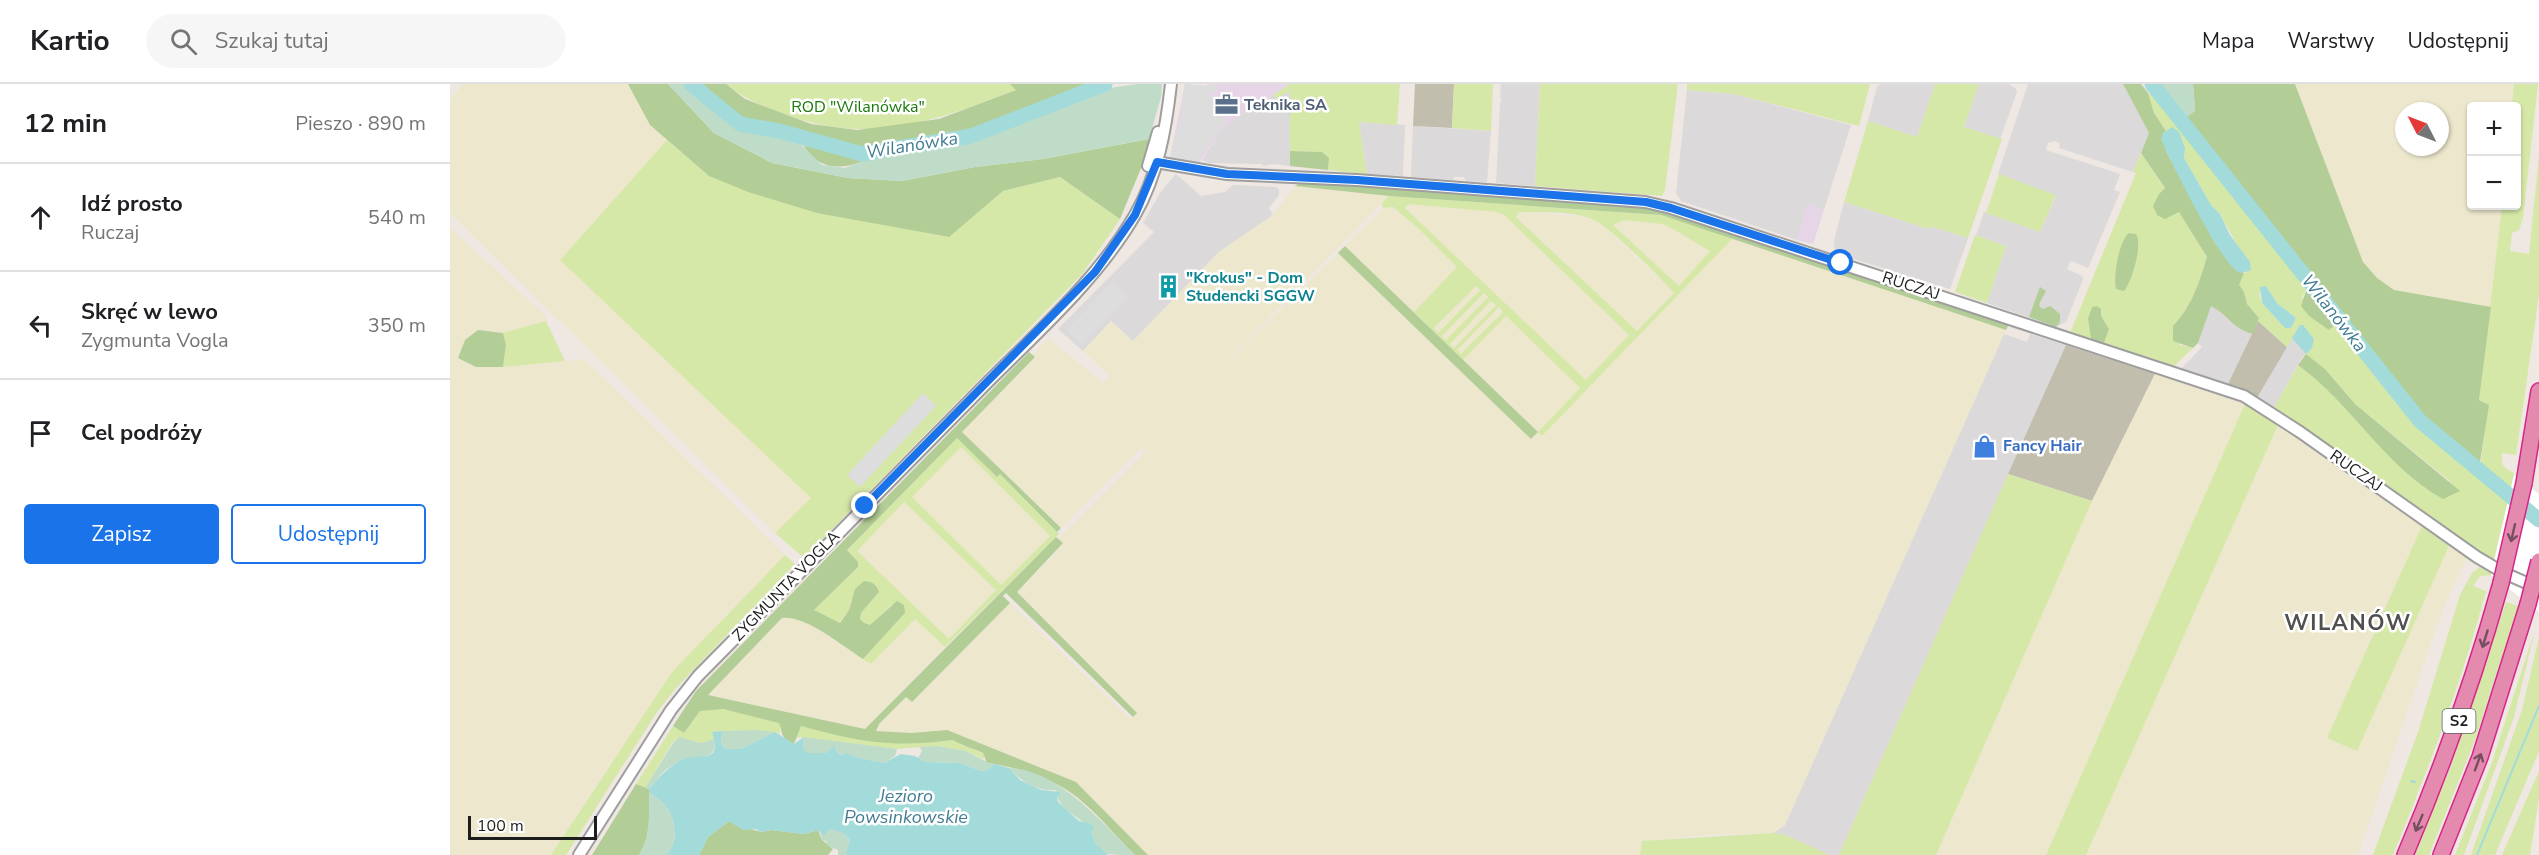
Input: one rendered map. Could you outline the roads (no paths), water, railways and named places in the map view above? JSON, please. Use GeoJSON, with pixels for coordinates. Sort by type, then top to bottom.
{"type":"FeatureCollection","features":[{"type":"Feature","properties":{"kind":"highway","name":"S2"},"geometry":{"type":"LineString","coordinates":[[2405,855],[2452,740],[2476,672],[2501,583],[2524,483],[2539,391]]}},
{"type":"Feature","properties":{"kind":"highway","name":"S2"},"geometry":{"type":"LineString","coordinates":[[2441,855],[2480,757],[2528,604],[2539,561]]}},
{"type":"Feature","properties":{"kind":"street","name":"ZYGMUNTA VOGLA"},"geometry":{"type":"LineString","coordinates":[[579,855],[686,689],[1087,280],[1121,236],[1153,162],[1171,84]]}},
{"type":"Feature","properties":{"kind":"street","name":"RUCZAJ"},"geometry":{"type":"LineString","coordinates":[[1153,162],[1227,174],[1438,186],[1646,202],[1671,208],[2244,396],[2300,432],[2477,557],[2504,573],[2539,588]]}},
{"type":"Feature","properties":{"kind":"water"},"geometry":{"type":"Polygon","coordinates":[[[2172,127],[2179,132],[2185,148],[2184,158],[2211,205],[2220,214],[2230,235],[2250,262],[2251,270],[2239,272],[2230,264],[2196,210],[2161,139],[2163,133],[2172,127]]]}},
{"type":"Feature","properties":{"kind":"water"},"geometry":{"type":"Polygon","coordinates":[[[2266,286],[2277,303],[2296,318],[2291,328],[2285,328],[2262,303],[2260,287],[2266,286]]]}},
{"type":"Feature","properties":{"kind":"water"},"geometry":{"type":"Polygon","coordinates":[[[2300,325],[2303,325],[2314,339],[2312,348],[2306,354],[2292,338],[2300,325]]]}},
{"type":"Feature","properties":{"kind":"water","name":"Jezioro Powsinkowskie"},"geometry":{"type":"Polygon","coordinates":[[[722,731],[721,743],[725,749],[741,749],[775,732],[794,744],[804,737],[803,747],[806,753],[826,753],[835,745],[835,750],[841,755],[847,753],[884,763],[901,754],[915,756],[925,762],[960,763],[981,771],[988,770],[995,764],[1009,768],[1020,780],[1041,790],[1060,792],[1057,797],[1058,802],[1079,821],[1094,827],[1091,832],[1096,844],[1108,855],[845,855],[850,840],[845,834],[830,829],[823,836],[818,830],[804,834],[771,830],[760,832],[756,829],[743,830],[729,821],[708,837],[699,855],[666,855],[673,845],[675,833],[673,820],[666,806],[649,792],[649,789],[665,772],[684,759],[713,753],[715,749],[712,732],[722,731]]]}},
{"type":"Feature","properties":{"kind":"waterway","name":"Wilanówka"},"geometry":{"type":"LineString","coordinates":[[691,84],[740,124],[779,131],[862,154],[971,136],[1105,84]]}},
{"type":"Feature","properties":{"kind":"waterway","name":"Wilanówka"},"geometry":{"type":"LineString","coordinates":[[2152,84],[2420,421],[2539,520]]}},
{"type":"Feature","properties":{"kind":"waterway"},"geometry":{"type":"LineString","coordinates":[[2477,855],[2539,706]]}},
{"type":"Feature","properties":{"kind":"waterway"},"geometry":{"type":"LineString","coordinates":[[2411,781],[2415,782]]}},
{"type":"Feature","properties":{"kind":"place","name":"Teknika SA"},"geometry":{"type":"Point","coordinates":[1226,105]}},
{"type":"Feature","properties":{"kind":"place","name":"\"Krokus\" - Dom Studencki SGGW"},"geometry":{"type":"Point","coordinates":[1168,287]}},
{"type":"Feature","properties":{"kind":"place","name":"Fancy Hair"},"geometry":{"type":"Point","coordinates":[1985,446]}},
{"type":"Feature","properties":{"kind":"district","name":"WILANÓW"},"geometry":{"type":"Point","coordinates":[2348,623]}},
{"type":"Feature","properties":{"kind":"park label","name":"ROD \"Wilanówka\""},"geometry":{"type":"Point","coordinates":[858,107]}}]}
